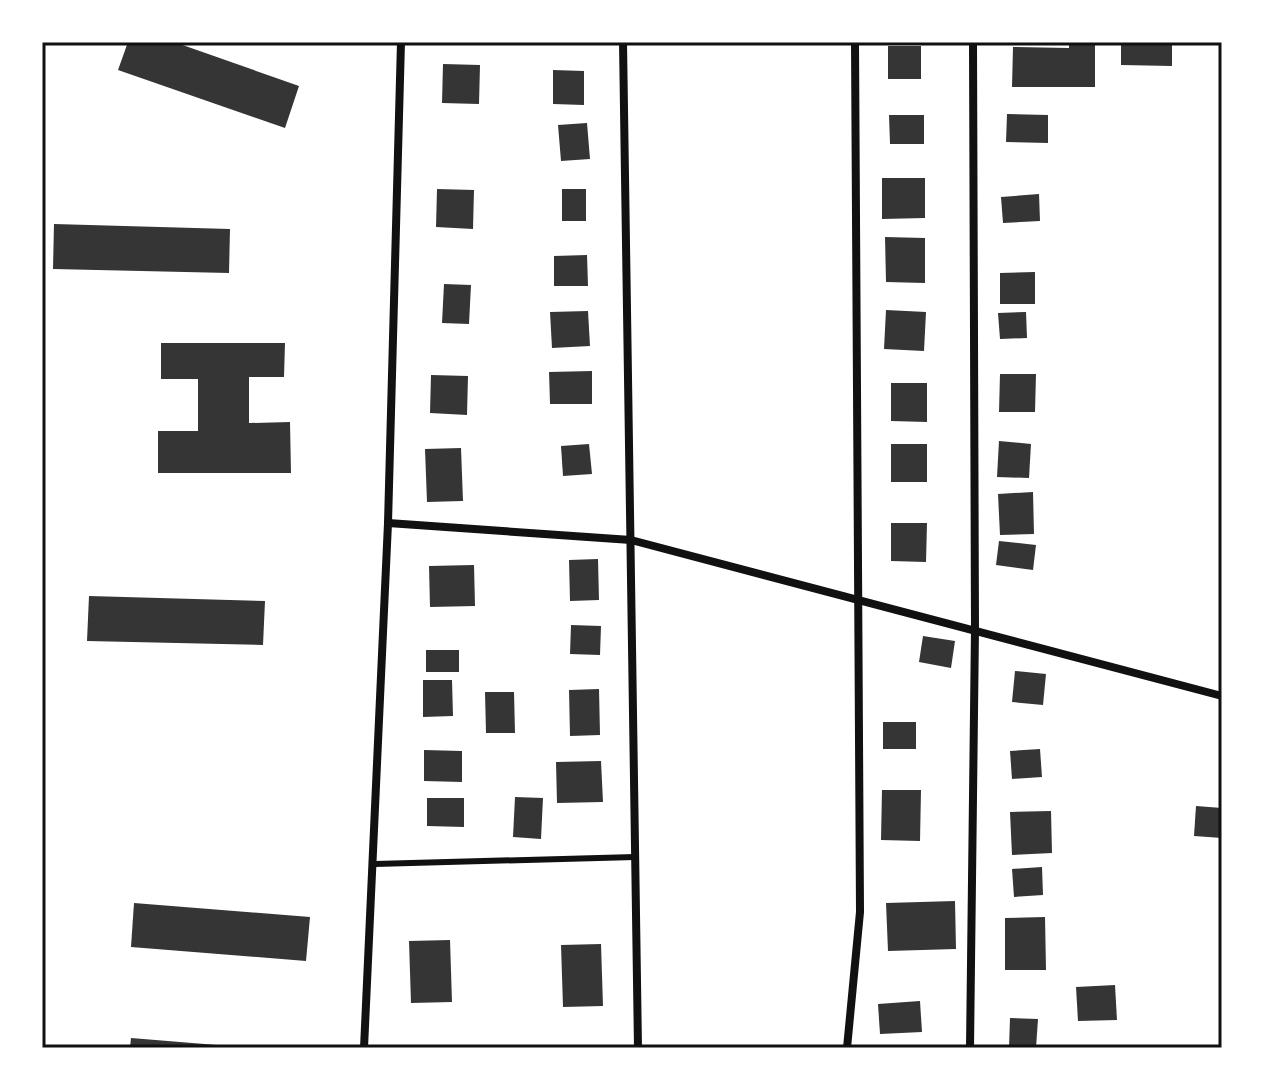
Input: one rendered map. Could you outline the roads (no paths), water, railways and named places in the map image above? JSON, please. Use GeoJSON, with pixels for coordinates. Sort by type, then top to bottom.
{"type":"FeatureCollection","features":[{"type":"Feature","properties":{"kind":"street"},"geometry":{"type":"LineString","coordinates":[[364,1048],[375,864],[388,523],[401,42]]}},
{"type":"Feature","properties":{"kind":"street"},"geometry":{"type":"LineString","coordinates":[[623,42],[638,1048]]}},
{"type":"Feature","properties":{"kind":"street"},"geometry":{"type":"LineString","coordinates":[[847,1048],[860,912],[855,42]]}},
{"type":"Feature","properties":{"kind":"street"},"geometry":{"type":"LineString","coordinates":[[970,1048],[975,629],[973,42]]}},
{"type":"Feature","properties":{"kind":"street"},"geometry":{"type":"LineString","coordinates":[[388,523],[631,540],[1222,696]]}},
{"type":"Feature","properties":{"kind":"lane"},"geometry":{"type":"LineString","coordinates":[[375,864],[635,857]]}}]}
